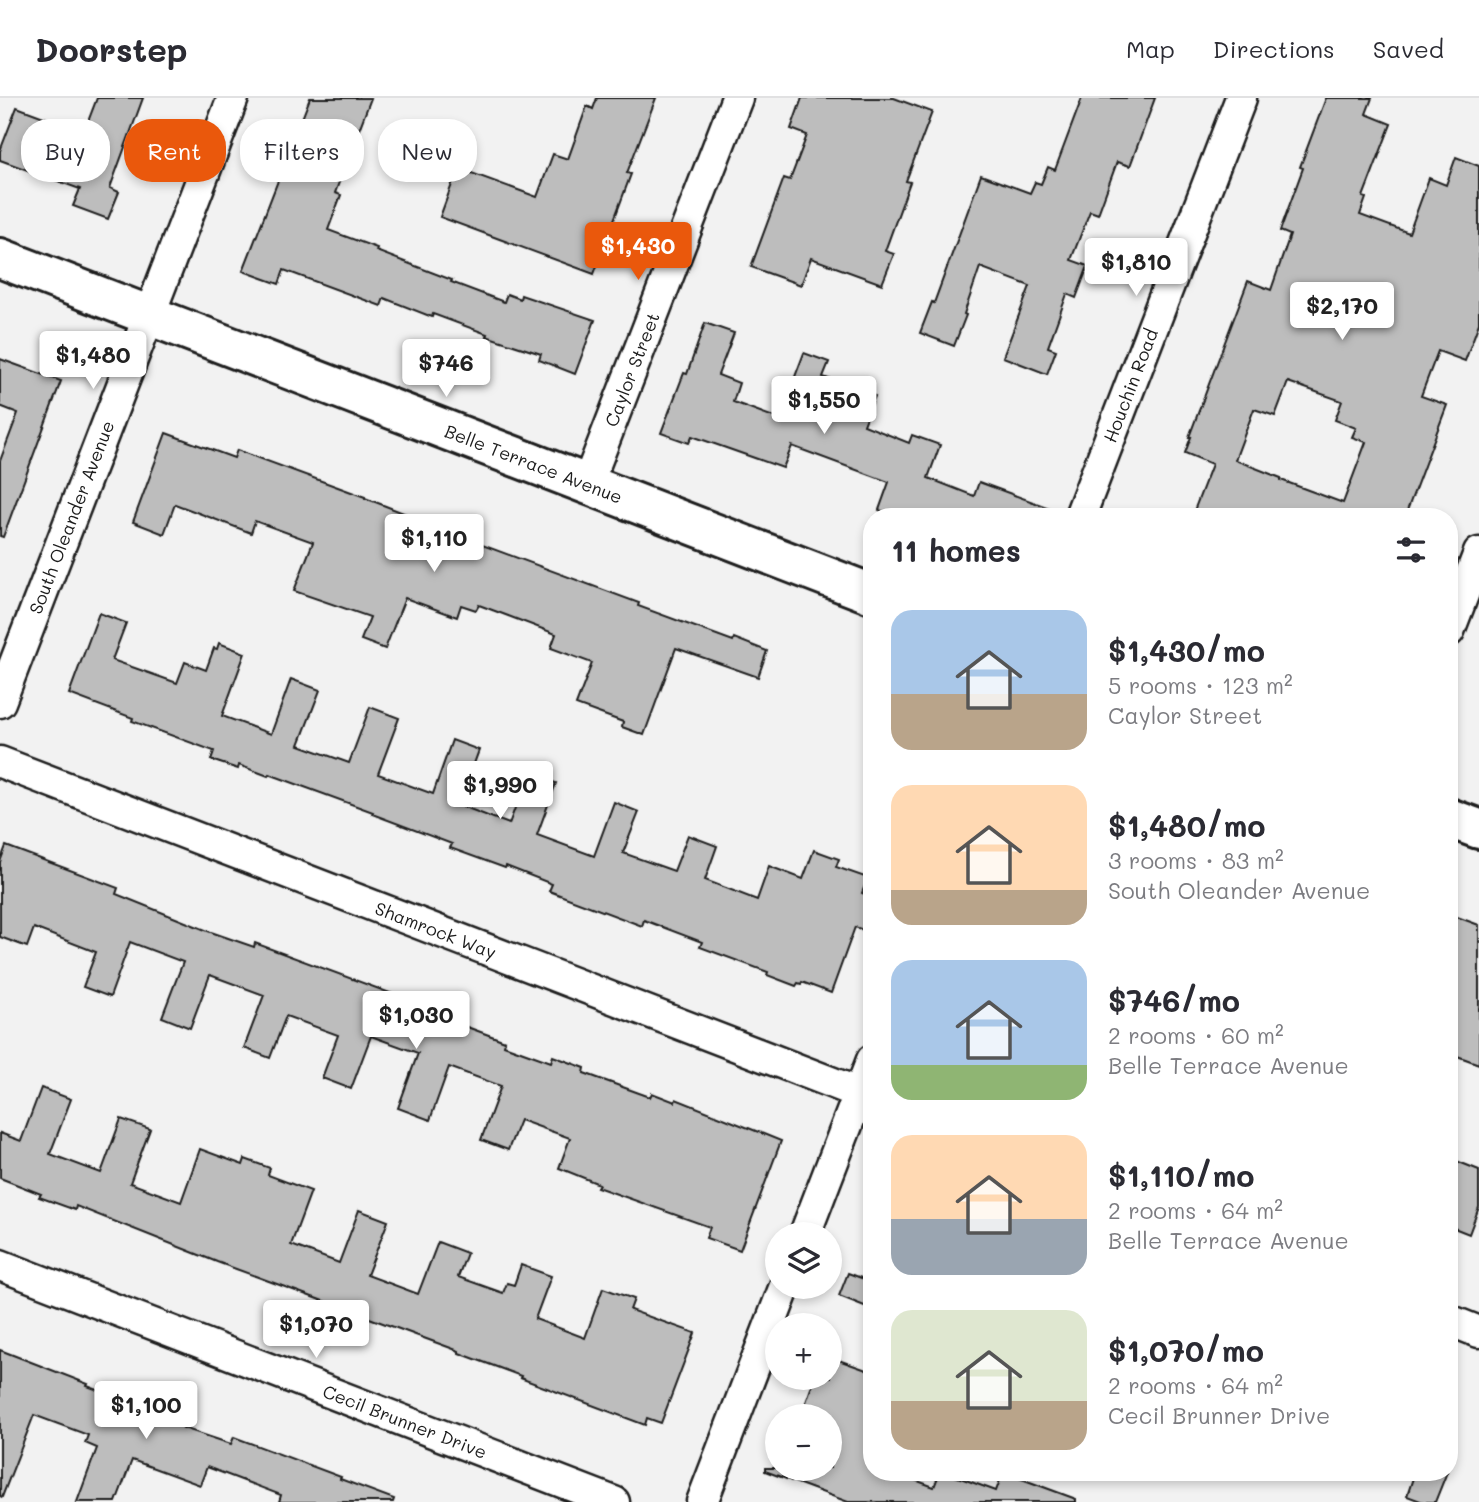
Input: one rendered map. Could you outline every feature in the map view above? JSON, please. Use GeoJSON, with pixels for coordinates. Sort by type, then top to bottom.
{"type":"FeatureCollection","features":[{"type":"Feature","properties":{"kind":"street","name":"South Oleander Avenue"},"geometry":{"type":"LineString","coordinates":[[3,685],[233,98]]}},
{"type":"Feature","properties":{"kind":"street","name":"Caylor Street"},"geometry":{"type":"LineString","coordinates":[[587,485],[737,98]]}},
{"type":"Feature","properties":{"kind":"street","name":"Houchin Road"},"geometry":{"type":"LineString","coordinates":[[1083,508],[1241,98]]}},
{"type":"Feature","properties":{"kind":"street","name":"Belle Terrace Avenue"},"geometry":{"type":"LineString","coordinates":[[0,258],[863,591]]}},
{"type":"Feature","properties":{"kind":"street"},"geometry":{"type":"LineString","coordinates":[[1458,608],[1479,553]]}},
{"type":"Feature","properties":{"kind":"street","name":"Shamrock Way"},"geometry":{"type":"LineString","coordinates":[[0,762],[863,1094]]}},
{"type":"Feature","properties":{"kind":"street"},"geometry":{"type":"LineString","coordinates":[[1458,822],[1479,830]]}},
{"type":"Feature","properties":{"kind":"street"},"geometry":{"type":"LineString","coordinates":[[810,1222],[863,1100]]}},
{"type":"Feature","properties":{"kind":"street","name":"Cecil Brunner Drive"},"geometry":{"type":"LineString","coordinates":[[0,1265],[614,1502]]}},
{"type":"Feature","properties":{"kind":"street"},"geometry":{"type":"LineString","coordinates":[[702,1502],[780,1299]]}},
{"type":"Feature","properties":{"kind":"street"},"geometry":{"type":"LineString","coordinates":[[1458,1324],[1479,1332]]}},
{"type":"Feature","properties":{"kind":"building"},"geometry":{"type":"Polygon","coordinates":[[[97,98],[143,98],[135,119],[124,119],[124,150],[110,188],[119,192],[108,219],[73,206],[80,189],[61,182],[110,182],[110,119],[89,119],[97,98]]]}},
{"type":"Feature","properties":{"kind":"building"},"geometry":{"type":"Polygon","coordinates":[[[310,98],[371,98],[363,119],[302,119],[310,98]]]}},
{"type":"Feature","properties":{"kind":"building"},"geometry":{"type":"Polygon","coordinates":[[[597,98],[656,98],[627,173],[631,174],[594,274],[440,217],[453,182],[477,182],[477,175],[537,197],[553,154],[568,159],[587,106],[593,109],[597,98]]]}},
{"type":"Feature","properties":{"kind":"building"},"geometry":{"type":"Polygon","coordinates":[[[802,98],[894,98],[932,112],[906,181],[910,182],[885,251],[894,254],[882,284],[811,258],[801,285],[751,267],[784,178],[790,180],[807,135],[791,129],[802,98]]]}},
{"type":"Feature","properties":{"kind":"building"},"geometry":{"type":"Polygon","coordinates":[[[1082,98],[1155,98],[1130,166],[1117,162],[1098,214],[1090,211],[1071,260],[1088,266],[1076,298],[1067,294],[1048,347],[1056,350],[1047,374],[1003,357],[1030,286],[980,267],[954,346],[920,333],[932,302],[934,303],[981,175],[1030,193],[1035,182],[1041,184],[1048,167],[1055,170],[1082,98]]]}},
{"type":"Feature","properties":{"kind":"building"},"geometry":{"type":"Polygon","coordinates":[[[1326,98],[1372,98],[1366,114],[1391,124],[1363,197],[1366,198],[1360,215],[1409,233],[1429,178],[1446,185],[1456,157],[1479,166],[1479,323],[1465,361],[1438,351],[1421,396],[1447,405],[1408,508],[1195,508],[1212,464],[1185,453],[1189,437],[1248,281],[1271,290],[1290,235],[1280,231],[1303,168],[1300,167],[1326,98]],[[1288,382],[1275,416],[1254,409],[1235,460],[1343,503],[1366,442],[1352,437],[1356,428],[1335,420],[1342,401],[1288,382]]]}},
{"type":"Feature","properties":{"kind":"building"},"geometry":{"type":"Polygon","coordinates":[[[17,107],[49,119],[21,119],[21,168],[0,160],[0,151],[17,107]]]}},
{"type":"Feature","properties":{"kind":"building"},"geometry":{"type":"Polygon","coordinates":[[[277,182],[339,182],[335,193],[341,195],[328,230],[504,302],[507,294],[520,299],[521,295],[595,320],[575,374],[539,360],[541,354],[384,298],[381,306],[284,270],[279,284],[243,271],[277,182]]]}},
{"type":"Feature","properties":{"kind":"building"},"geometry":{"type":"Polygon","coordinates":[[[705,323],[734,333],[718,375],[739,383],[733,402],[779,419],[804,353],[829,362],[823,377],[875,396],[864,425],[909,443],[912,435],[940,445],[928,478],[974,496],[979,482],[1049,508],[880,508],[889,482],[792,446],[783,468],[692,436],[689,443],[661,433],[684,373],[687,374],[705,323]]]}},
{"type":"Feature","properties":{"kind":"building"},"geometry":{"type":"Polygon","coordinates":[[[0,359],[61,381],[3,537],[0,536],[0,461],[18,413],[0,406],[0,359]]]}},
{"type":"Feature","properties":{"kind":"building"},"geometry":{"type":"Polygon","coordinates":[[[166,433],[234,458],[237,450],[639,603],[638,606],[767,651],[758,677],[676,648],[644,735],[622,727],[623,722],[576,705],[592,663],[551,648],[556,634],[479,605],[476,610],[461,605],[457,617],[405,598],[385,649],[361,640],[370,617],[294,591],[313,542],[255,521],[251,533],[175,504],[164,534],[133,522],[166,433]]]}},
{"type":"Feature","properties":{"kind":"building"},"geometry":{"type":"Polygon","coordinates":[[[99,613],[126,623],[112,660],[177,683],[185,662],[206,670],[214,648],[217,649],[219,643],[245,653],[222,716],[271,734],[291,679],[320,690],[299,745],[349,763],[370,707],[399,718],[378,774],[433,794],[452,740],[479,750],[459,805],[509,824],[528,773],[556,783],[537,835],[594,856],[614,802],[639,812],[623,853],[674,871],[688,835],[717,846],[705,880],[757,900],[769,866],[803,879],[814,850],[839,859],[836,867],[863,876],[863,930],[855,927],[831,993],[802,982],[796,986],[767,975],[768,972],[700,947],[702,942],[644,920],[642,926],[549,891],[552,884],[450,848],[452,844],[372,814],[373,812],[269,774],[268,776],[239,765],[238,769],[211,760],[214,751],[69,694],[99,613]]]}},
{"type":"Feature","properties":{"kind":"building"},"geometry":{"type":"Polygon","coordinates":[[[6,846],[118,888],[116,894],[208,931],[254,947],[255,943],[428,1007],[426,1012],[505,1041],[504,1045],[551,1062],[553,1056],[585,1068],[584,1073],[650,1097],[652,1093],[675,1102],[676,1099],[781,1141],[740,1250],[706,1238],[710,1227],[597,1187],[599,1184],[559,1168],[570,1138],[520,1120],[508,1150],[481,1140],[501,1086],[449,1067],[430,1120],[398,1108],[418,1053],[371,1036],[351,1089],[322,1078],[338,1035],[286,1016],[270,1058],[244,1048],[264,995],[210,975],[190,1028],[162,1017],[183,962],[130,942],[110,997],[83,987],[96,952],[34,928],[27,947],[0,937],[0,862],[6,846]]]}},
{"type":"Feature","properties":{"kind":"building"},"geometry":{"type":"Polygon","coordinates":[[[1458,917],[1479,925],[1479,1064],[1458,1056],[1458,917]]]}},
{"type":"Feature","properties":{"kind":"building"},"geometry":{"type":"Polygon","coordinates":[[[41,1088],[71,1099],[50,1154],[101,1173],[121,1119],[150,1129],[130,1183],[181,1202],[200,1149],[243,1165],[245,1159],[270,1168],[268,1175],[311,1191],[291,1245],[339,1263],[359,1210],[388,1221],[367,1275],[418,1294],[438,1242],[467,1253],[458,1277],[503,1293],[507,1283],[514,1285],[521,1265],[551,1276],[535,1319],[585,1338],[603,1288],[634,1299],[630,1310],[695,1333],[661,1423],[647,1418],[645,1425],[520,1378],[521,1376],[459,1351],[217,1262],[76,1206],[75,1210],[39,1197],[41,1194],[0,1178],[0,1133],[21,1141],[41,1088]]]}},
{"type":"Feature","properties":{"kind":"building"},"geometry":{"type":"Polygon","coordinates":[[[1458,1162],[1479,1170],[1479,1207],[1469,1234],[1458,1230],[1458,1162]]]}},
{"type":"Feature","properties":{"kind":"building"},"geometry":{"type":"Polygon","coordinates":[[[848,1273],[863,1279],[863,1305],[842,1297],[842,1288],[848,1273]]]}},
{"type":"Feature","properties":{"kind":"building"},"geometry":{"type":"Polygon","coordinates":[[[0,1350],[88,1384],[87,1386],[186,1420],[183,1428],[231,1444],[234,1437],[341,1477],[340,1479],[394,1499],[393,1502],[279,1502],[281,1495],[207,1467],[200,1485],[132,1460],[116,1502],[77,1502],[97,1448],[85,1443],[88,1435],[34,1415],[2,1497],[0,1350]]]}},
{"type":"Feature","properties":{"kind":"building"},"geometry":{"type":"Polygon","coordinates":[[[842,1361],[863,1369],[863,1481],[918,1481],[934,1487],[936,1481],[969,1481],[996,1491],[1000,1481],[1027,1481],[1076,1499],[1076,1502],[848,1502],[792,1481],[842,1481],[842,1404],[805,1404],[810,1390],[842,1390],[842,1361]]]}},
{"type":"Feature","properties":{"kind":"building"},"geometry":{"type":"Polygon","coordinates":[[[1412,1481],[1443,1481],[1435,1502],[1423,1502],[1407,1496],[1412,1481]]]}}]}
